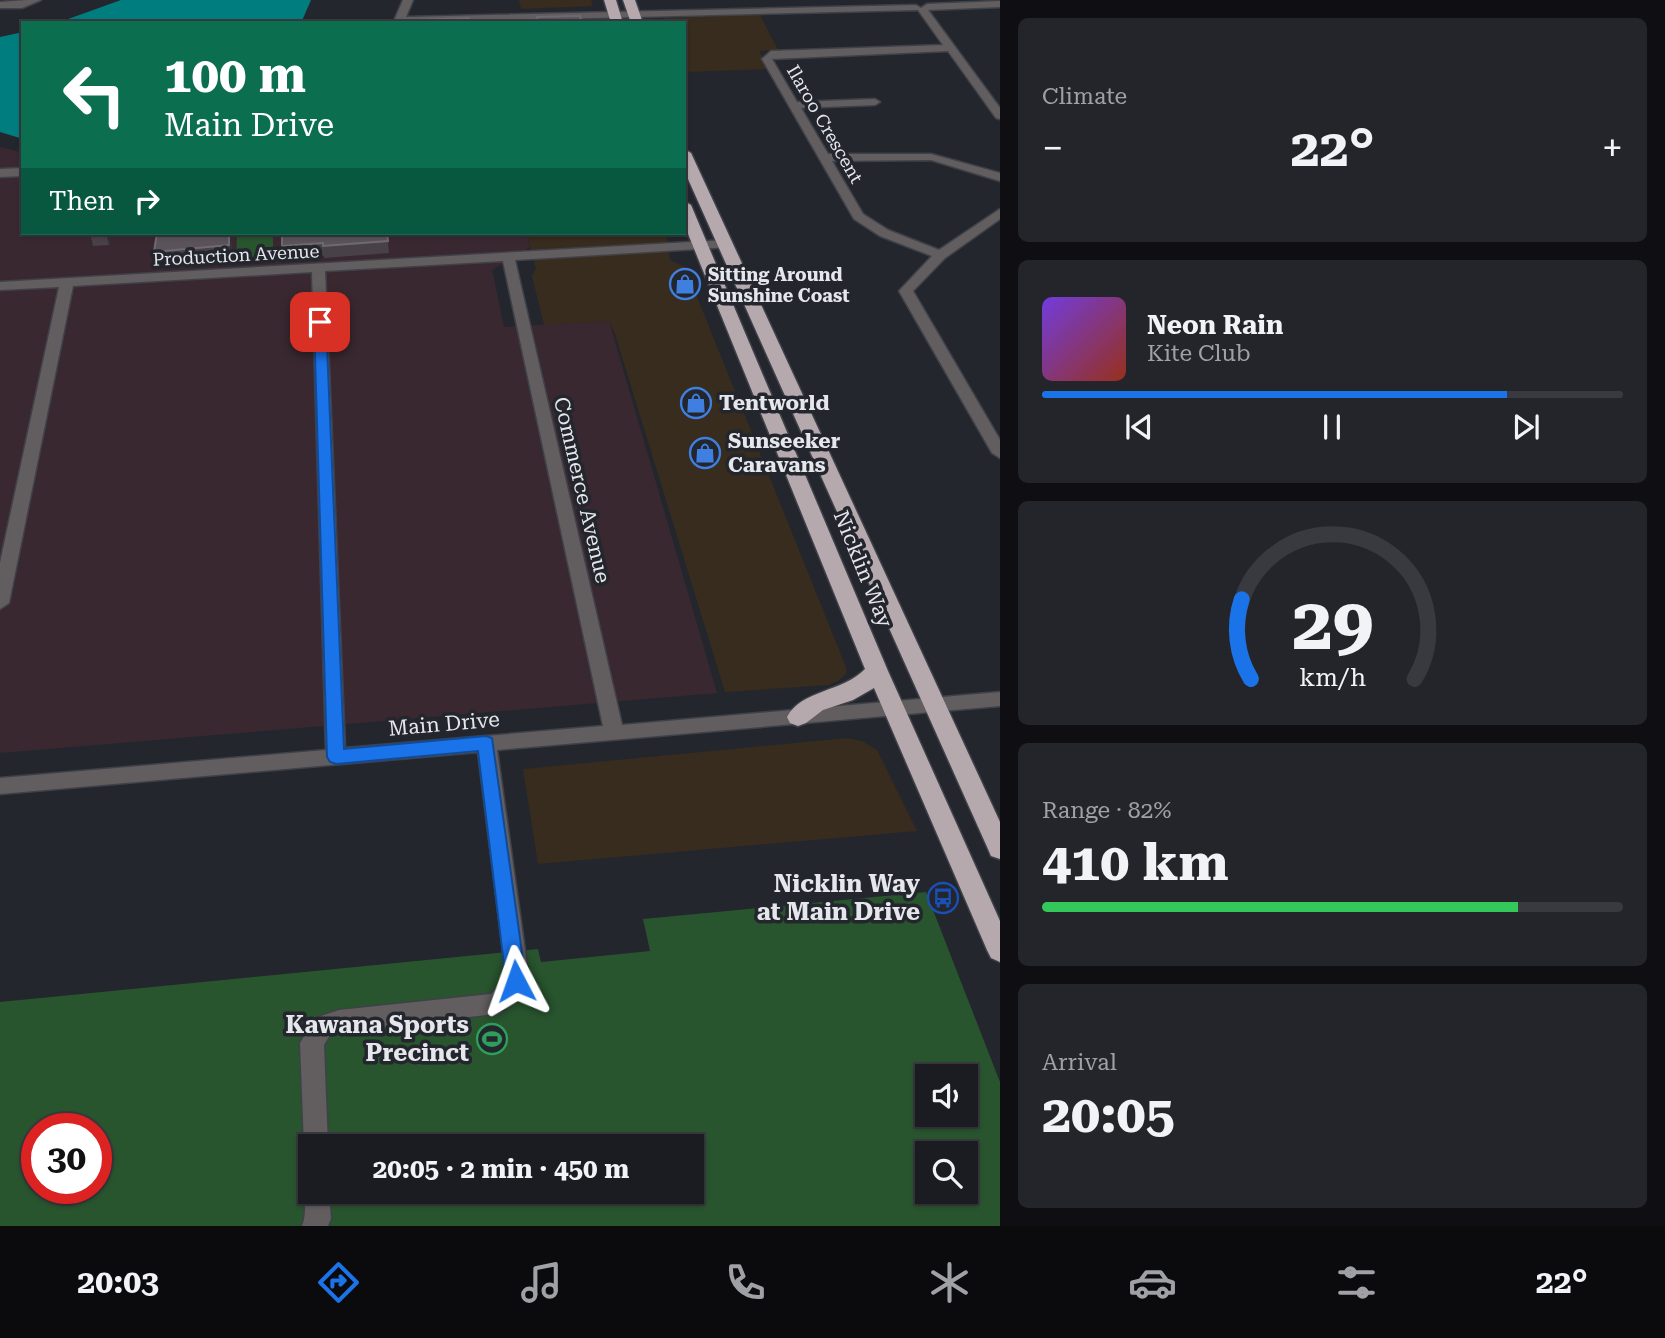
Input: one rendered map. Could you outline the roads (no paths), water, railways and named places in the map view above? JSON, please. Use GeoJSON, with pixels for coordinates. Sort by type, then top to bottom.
{"type":"FeatureCollection","features":[{"type":"Feature","properties":{"kind":"highway"},"geometry":{"type":"LineString","coordinates":[[610,0],[616,18]]}},
{"type":"Feature","properties":{"kind":"highway"},"geometry":{"type":"LineString","coordinates":[[629,0],[636,18]]}},
{"type":"Feature","properties":{"kind":"highway","name":"Nicklin Way"},"geometry":{"type":"LineString","coordinates":[[686,157],[773,354],[810,424],[1000,849]]}},
{"type":"Feature","properties":{"kind":"highway","name":"Nicklin Way"},"geometry":{"type":"LineString","coordinates":[[686,210],[877,671],[1000,950]]}},
{"type":"Feature","properties":{"kind":"highway"},"geometry":{"type":"LineString","coordinates":[[799,717],[806,708],[860,689],[877,671]]}},
{"type":"Feature","properties":{"kind":"street"},"geometry":{"type":"LineString","coordinates":[[0,5],[22,5],[36,0]]}},
{"type":"Feature","properties":{"kind":"street"},"geometry":{"type":"LineString","coordinates":[[398,21],[408,0]]}},
{"type":"Feature","properties":{"kind":"street"},"geometry":{"type":"LineString","coordinates":[[742,0],[747,10]]}},
{"type":"Feature","properties":{"kind":"street"},"geometry":{"type":"LineString","coordinates":[[452,21],[636,18],[747,10],[922,8],[1000,4]]}},
{"type":"Feature","properties":{"kind":"street"},"geometry":{"type":"LineString","coordinates":[[922,8],[1000,116]]}},
{"type":"Feature","properties":{"kind":"street","name":"Ilaroo Crescent"},"geometry":{"type":"LineString","coordinates":[[940,255],[884,233],[858,215],[767,59],[771,54],[950,48]]}},
{"type":"Feature","properties":{"kind":"street"},"geometry":{"type":"LineString","coordinates":[[793,105],[875,102]]}},
{"type":"Feature","properties":{"kind":"street"},"geometry":{"type":"LineString","coordinates":[[825,158],[931,158],[952,161],[1000,177]]}},
{"type":"Feature","properties":{"kind":"street"},"geometry":{"type":"LineString","coordinates":[[0,173],[21,172]]}},
{"type":"Feature","properties":{"kind":"street"},"geometry":{"type":"LineString","coordinates":[[998,218],[940,255],[906,291],[1000,453]]}},
{"type":"Feature","properties":{"kind":"street","name":"Production Avenue"},"geometry":{"type":"LineString","coordinates":[[0,286],[726,244]]}},
{"type":"Feature","properties":{"kind":"street","name":"Commerce Avenue"},"geometry":{"type":"LineString","coordinates":[[508,256],[614,733]]}},
{"type":"Feature","properties":{"kind":"street"},"geometry":{"type":"LineString","coordinates":[[318,267],[336,757]]}},
{"type":"Feature","properties":{"kind":"street"},"geometry":{"type":"LineString","coordinates":[[0,603],[67,282]]}},
{"type":"Feature","properties":{"kind":"street","name":"Main Drive"},"geometry":{"type":"LineString","coordinates":[[0,786],[1000,699]]}},
{"type":"Feature","properties":{"kind":"street"},"geometry":{"type":"LineString","coordinates":[[316,1134],[312,1043],[323,1025],[339,1020],[495,1004],[509,995],[516,981],[486,743]]}},
{"type":"Feature","properties":{"kind":"street"},"geometry":{"type":"LineString","coordinates":[[315,1226],[318,1219],[317,1204]]}},
{"type":"Feature","properties":{"kind":"water"},"geometry":{"type":"Polygon","coordinates":[[[121,0],[311,0],[302,21],[63,21],[121,0]]]}},
{"type":"Feature","properties":{"kind":"water"},"geometry":{"type":"Polygon","coordinates":[[[21,32],[21,138],[0,132],[0,37],[21,32]]]}},
{"type":"Feature","properties":{"kind":"place","name":"Sitting Around Sunshine Coast"},"geometry":{"type":"Point","coordinates":[685,284]}},
{"type":"Feature","properties":{"kind":"place","name":"Tentworld"},"geometry":{"type":"Point","coordinates":[696,403]}},
{"type":"Feature","properties":{"kind":"place","name":"Sunseeker Caravans"},"geometry":{"type":"Point","coordinates":[705,453]}},
{"type":"Feature","properties":{"kind":"place","name":"Nicklin Way at Main Drive"},"geometry":{"type":"Point","coordinates":[943,898]}},
{"type":"Feature","properties":{"kind":"place","name":"Kawana Sports Precinct"},"geometry":{"type":"Point","coordinates":[492,1039]}}]}
